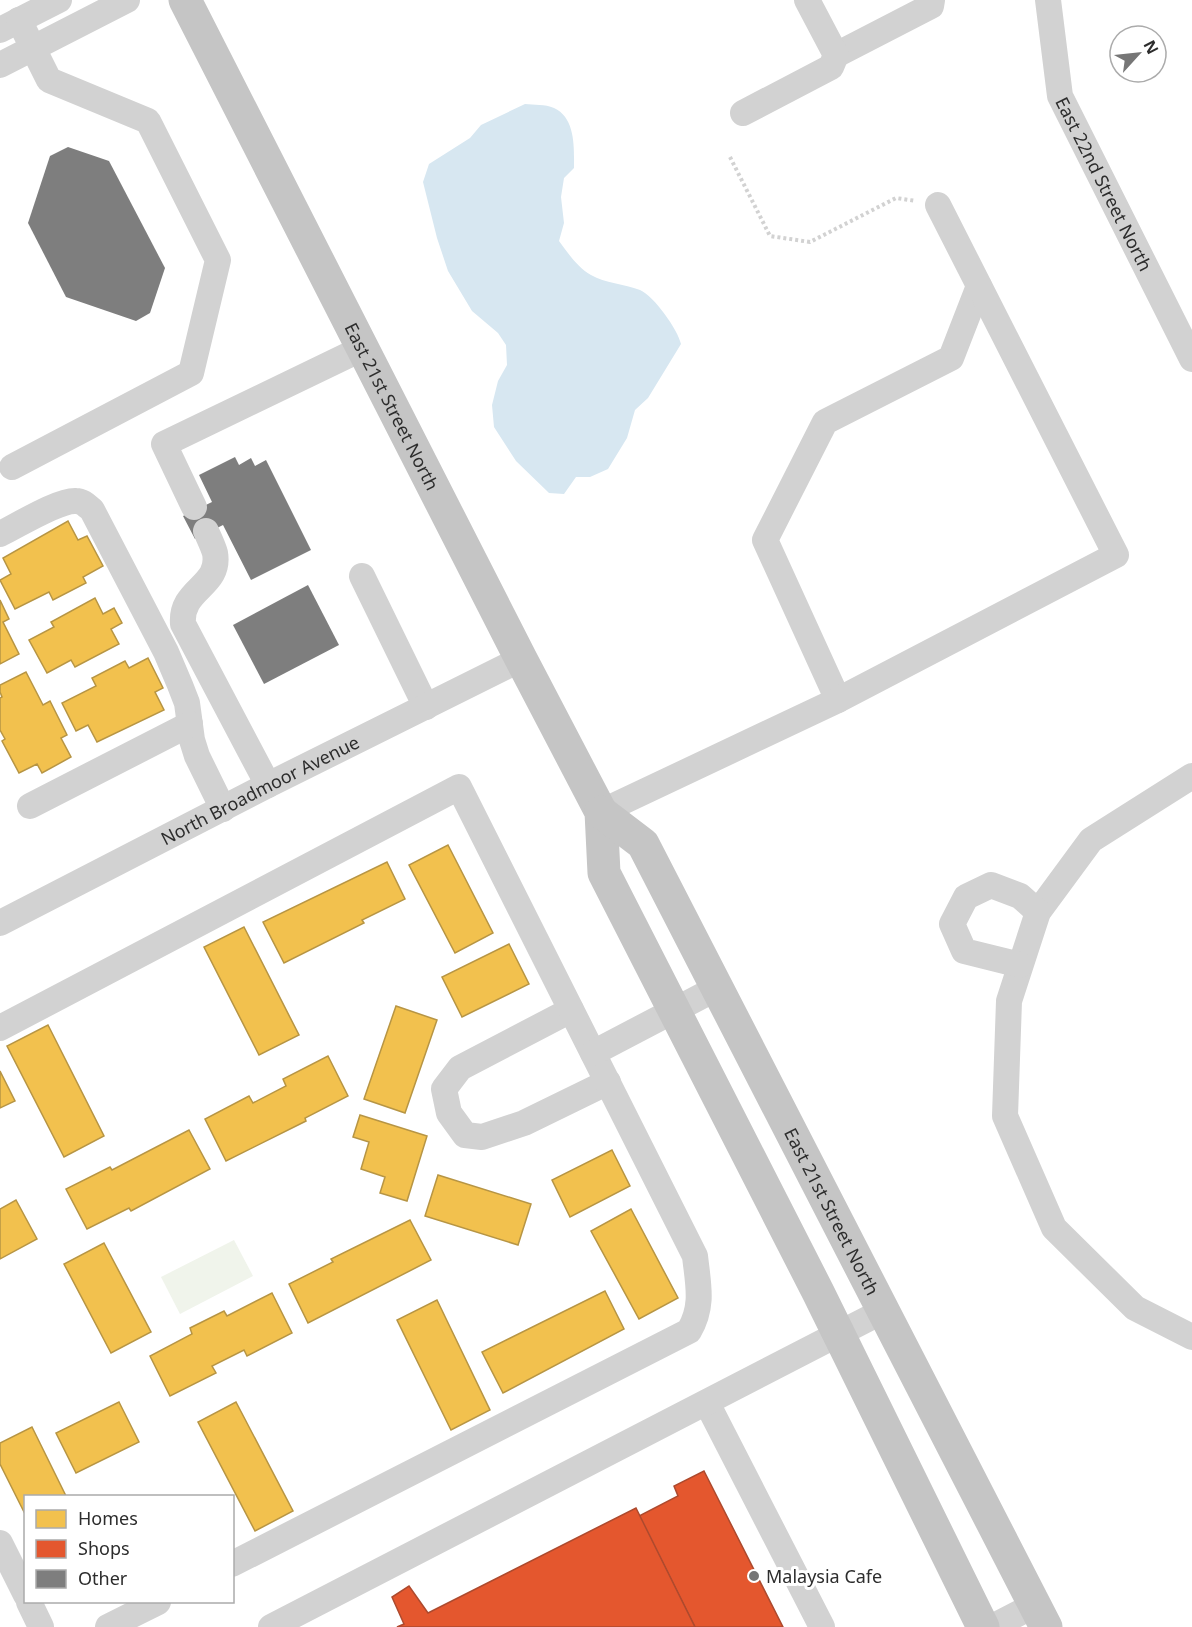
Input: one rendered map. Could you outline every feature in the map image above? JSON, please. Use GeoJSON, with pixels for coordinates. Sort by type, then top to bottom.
{"type":"FeatureCollection","features":[{"type":"Feature","properties":{"kind":"main road","name":"East 21st Street North"},"geometry":{"type":"LineString","coordinates":[[185,0],[601,812],[604,873],[839,1333],[983,1627]]}},
{"type":"Feature","properties":{"kind":"main road","name":"East 21st Street North"},"geometry":{"type":"LineString","coordinates":[[601,812],[643,844],[1041,1616]]}},
{"type":"Feature","properties":{"kind":"street"},"geometry":{"type":"LineString","coordinates":[[12,467],[190,373],[218,260],[148,121],[49,80],[33,48],[10,25],[59,0]]}},
{"type":"Feature","properties":{"kind":"street"},"geometry":{"type":"LineString","coordinates":[[0,65],[127,0]]}},
{"type":"Feature","properties":{"kind":"street"},"geometry":{"type":"LineString","coordinates":[[807,0],[836,55]]}},
{"type":"Feature","properties":{"kind":"street"},"geometry":{"type":"LineString","coordinates":[[743,113],[831,67],[836,55],[930,6],[932,0]]}},
{"type":"Feature","properties":{"kind":"street","name":"East 22nd Street North"},"geometry":{"type":"LineString","coordinates":[[1048,0],[1060,96],[1183,320],[1192,359]]}},
{"type":"Feature","properties":{"kind":"street"},"geometry":{"type":"LineString","coordinates":[[601,812],[838,700],[1116,555],[938,205]]}},
{"type":"Feature","properties":{"kind":"street"},"geometry":{"type":"LineString","coordinates":[[838,700],[765,540],[825,422],[951,358],[979,286]]}},
{"type":"Feature","properties":{"kind":"street"},"geometry":{"type":"LineString","coordinates":[[194,507],[164,444],[363,348]]}},
{"type":"Feature","properties":{"kind":"street"},"geometry":{"type":"LineString","coordinates":[[0,534],[59,504],[75,501],[84,503],[92,510],[166,652],[187,703],[197,756],[223,809]]}},
{"type":"Feature","properties":{"kind":"street"},"geometry":{"type":"LineString","coordinates":[[206,531],[214,550],[215,568],[210,577],[186,603],[182,613],[183,624],[268,785]]}},
{"type":"Feature","properties":{"kind":"street"},"geometry":{"type":"LineString","coordinates":[[362,576],[426,706]]}},
{"type":"Feature","properties":{"kind":"street","name":"North Broadmoor Avenue"},"geometry":{"type":"LineString","coordinates":[[0,924],[268,785],[521,659]]}},
{"type":"Feature","properties":{"kind":"street"},"geometry":{"type":"LineString","coordinates":[[30,806],[190,724]]}},
{"type":"Feature","properties":{"kind":"street"},"geometry":{"type":"LineString","coordinates":[[1192,776],[1091,840],[1038,912],[1009,1001],[1005,1116],[1054,1228],[1135,1308],[1192,1337]]}},
{"type":"Feature","properties":{"kind":"street"},"geometry":{"type":"LineString","coordinates":[[0,1028],[459,787],[695,1256],[700,1295],[697,1318],[689,1331],[234,1563]]}},
{"type":"Feature","properties":{"kind":"street"},"geometry":{"type":"LineString","coordinates":[[1020,965],[964,951],[952,924],[966,897],[991,885],[1020,896],[1038,912]]}},
{"type":"Feature","properties":{"kind":"street"},"geometry":{"type":"LineString","coordinates":[[593,1053],[717,988]]}},
{"type":"Feature","properties":{"kind":"street"},"geometry":{"type":"LineString","coordinates":[[571,1010],[460,1068],[444,1089],[449,1113],[465,1135],[482,1137],[524,1123],[608,1082]]}},
{"type":"Feature","properties":{"kind":"street"},"geometry":{"type":"LineString","coordinates":[[271,1627],[883,1311]]}},
{"type":"Feature","properties":{"kind":"street"},"geometry":{"type":"LineString","coordinates":[[707,1403],[822,1627]]}},
{"type":"Feature","properties":{"kind":"street"},"geometry":{"type":"LineString","coordinates":[[0,1543],[24,1591]]}},
{"type":"Feature","properties":{"kind":"street"},"geometry":{"type":"LineString","coordinates":[[29,1603],[41,1627]]}},
{"type":"Feature","properties":{"kind":"street"},"geometry":{"type":"LineString","coordinates":[[108,1627],[156,1603]]}},
{"type":"Feature","properties":{"kind":"street"},"geometry":{"type":"LineString","coordinates":[[992,1627],[1041,1616]]}},
{"type":"Feature","properties":{"kind":"path"},"geometry":{"type":"LineString","coordinates":[[730,157],[770,236],[810,242],[896,198],[938,205]]}},
{"type":"Feature","properties":{"kind":"shaded area"},"geometry":{"type":"Polygon","coordinates":[[[525,104],[554,108],[561,113],[570,126],[574,168],[564,178],[561,197],[564,223],[559,241],[577,264],[591,275],[646,293],[665,314],[681,344],[648,398],[635,410],[627,438],[608,469],[590,477],[576,477],[564,494],[549,493],[516,461],[494,427],[492,405],[498,381],[507,365],[506,345],[498,333],[472,311],[448,271],[423,182],[429,164],[470,138],[481,125],[525,104]]]}},
{"type":"Feature","properties":{"kind":"shaded area"},"geometry":{"type":"Polygon","coordinates":[[[234,1240],[253,1276],[180,1314],[161,1277],[234,1240]]]}},
{"type":"Feature","properties":{"kind":"building: Homes"},"geometry":{"type":"Polygon","coordinates":[[[68,521],[78,540],[87,536],[103,566],[83,577],[86,583],[53,600],[49,592],[15,609],[0,580],[11,574],[3,558],[68,521]]]}},
{"type":"Feature","properties":{"kind":"building: Homes"},"geometry":{"type":"Polygon","coordinates":[[[95,598],[103,614],[114,608],[122,623],[111,629],[119,644],[75,667],[71,660],[47,673],[29,640],[54,627],[51,622],[95,598]]]}},
{"type":"Feature","properties":{"kind":"building: Homes"},"geometry":{"type":"Polygon","coordinates":[[[0,600],[9,619],[3,622],[19,654],[0,664],[0,600]]]}},
{"type":"Feature","properties":{"kind":"building: Homes"},"geometry":{"type":"Polygon","coordinates":[[[148,658],[163,688],[155,692],[164,710],[97,742],[88,725],[76,731],[62,703],[96,686],[92,678],[125,661],[129,668],[148,658]]]}},
{"type":"Feature","properties":{"kind":"building: Homes"},"geometry":{"type":"Polygon","coordinates":[[[26,672],[43,705],[50,701],[67,735],[61,738],[71,757],[42,773],[37,764],[19,773],[2,741],[5,739],[0,730],[0,698],[2,697],[0,685],[26,672]]]}},
{"type":"Feature","properties":{"kind":"building: Homes"},"geometry":{"type":"Polygon","coordinates":[[[448,845],[493,933],[455,953],[409,865],[448,845]]]}},
{"type":"Feature","properties":{"kind":"building: Homes"},"geometry":{"type":"Polygon","coordinates":[[[387,862],[405,899],[362,920],[364,923],[284,963],[263,922],[387,862]]]}},
{"type":"Feature","properties":{"kind":"building: Homes"},"geometry":{"type":"Polygon","coordinates":[[[244,927],[299,1035],[259,1055],[204,947],[244,927]]]}},
{"type":"Feature","properties":{"kind":"building: Homes"},"geometry":{"type":"Polygon","coordinates":[[[509,944],[529,984],[462,1017],[442,977],[509,944]]]}},
{"type":"Feature","properties":{"kind":"building: Homes"},"geometry":{"type":"Polygon","coordinates":[[[396,1006],[437,1020],[405,1113],[364,1099],[396,1006]]]}},
{"type":"Feature","properties":{"kind":"building: Homes"},"geometry":{"type":"Polygon","coordinates":[[[48,1025],[104,1136],[64,1157],[7,1046],[48,1025]]]}},
{"type":"Feature","properties":{"kind":"building: Homes"},"geometry":{"type":"Polygon","coordinates":[[[328,1056],[348,1096],[305,1118],[306,1121],[226,1161],[205,1119],[249,1096],[253,1103],[286,1086],[283,1079],[328,1056]]]}},
{"type":"Feature","properties":{"kind":"building: Homes"},"geometry":{"type":"Polygon","coordinates":[[[0,1071],[15,1101],[0,1108],[0,1071]]]}},
{"type":"Feature","properties":{"kind":"building: Homes"},"geometry":{"type":"Polygon","coordinates":[[[360,1115],[427,1136],[407,1201],[380,1193],[385,1177],[361,1169],[369,1142],[353,1137],[360,1115]]]}},
{"type":"Feature","properties":{"kind":"building: Homes"},"geometry":{"type":"Polygon","coordinates":[[[189,1130],[210,1169],[131,1211],[129,1208],[87,1229],[66,1189],[110,1167],[112,1170],[189,1130]]]}},
{"type":"Feature","properties":{"kind":"building: Homes"},"geometry":{"type":"Polygon","coordinates":[[[612,1150],[630,1186],[570,1217],[552,1180],[612,1150]]]}},
{"type":"Feature","properties":{"kind":"building: Homes"},"geometry":{"type":"Polygon","coordinates":[[[438,1175],[531,1204],[518,1245],[425,1216],[438,1175]]]}},
{"type":"Feature","properties":{"kind":"building: Homes"},"geometry":{"type":"Polygon","coordinates":[[[16,1200],[37,1239],[0,1259],[0,1209],[16,1200]]]}},
{"type":"Feature","properties":{"kind":"building: Homes"},"geometry":{"type":"Polygon","coordinates":[[[631,1209],[678,1298],[639,1319],[591,1231],[631,1209]]]}},
{"type":"Feature","properties":{"kind":"building: Homes"},"geometry":{"type":"Polygon","coordinates":[[[410,1220],[431,1260],[308,1323],[289,1284],[333,1262],[331,1259],[410,1220]]]}},
{"type":"Feature","properties":{"kind":"building: Homes"},"geometry":{"type":"Polygon","coordinates":[[[104,1243],[151,1332],[111,1353],[64,1264],[104,1243]]]}},
{"type":"Feature","properties":{"kind":"building: Homes"},"geometry":{"type":"Polygon","coordinates":[[[605,1291],[624,1329],[503,1393],[482,1352],[605,1291]]]}},
{"type":"Feature","properties":{"kind":"building: Homes"},"geometry":{"type":"Polygon","coordinates":[[[272,1293],[292,1333],[247,1356],[244,1350],[212,1366],[216,1373],[170,1396],[150,1356],[192,1334],[190,1328],[224,1311],[227,1316],[272,1293]]]}},
{"type":"Feature","properties":{"kind":"building: Homes"},"geometry":{"type":"Polygon","coordinates":[[[437,1300],[490,1410],[451,1430],[397,1320],[437,1300]]]}},
{"type":"Feature","properties":{"kind":"building: Homes"},"geometry":{"type":"Polygon","coordinates":[[[119,1402],[139,1442],[76,1473],[56,1433],[119,1402]]]}},
{"type":"Feature","properties":{"kind":"building: Homes"},"geometry":{"type":"Polygon","coordinates":[[[236,1402],[293,1511],[255,1531],[198,1422],[236,1402]]]}},
{"type":"Feature","properties":{"kind":"building: Homes"},"geometry":{"type":"Polygon","coordinates":[[[32,1427],[66,1495],[24,1495],[24,1512],[0,1464],[0,1443],[32,1427]]]}},
{"type":"Feature","properties":{"kind":"building: Shops"},"geometry":{"type":"Polygon","coordinates":[[[704,1471],[783,1627],[695,1627],[639,1516],[678,1496],[674,1486],[704,1471]]]}},
{"type":"Feature","properties":{"kind":"building: Shops"},"geometry":{"type":"Polygon","coordinates":[[[636,1508],[695,1627],[397,1627],[404,1624],[392,1597],[409,1586],[428,1613],[636,1508]]]}},
{"type":"Feature","properties":{"kind":"building: Other"},"geometry":{"type":"Polygon","coordinates":[[[68,147],[109,161],[165,268],[150,313],[136,321],[66,297],[28,223],[50,156],[68,147]]]}},
{"type":"Feature","properties":{"kind":"building: Other"},"geometry":{"type":"Polygon","coordinates":[[[235,457],[239,465],[251,458],[255,466],[266,460],[311,550],[251,580],[223,525],[195,539],[183,516],[212,502],[199,475],[235,457]]]}},
{"type":"Feature","properties":{"kind":"building: Other"},"geometry":{"type":"Polygon","coordinates":[[[308,585],[339,645],[264,684],[233,625],[308,585]]]}},
{"type":"Feature","properties":{"kind":"place","name":"Malaysia Cafe"},"geometry":{"type":"Point","coordinates":[754,1576]}}]}
